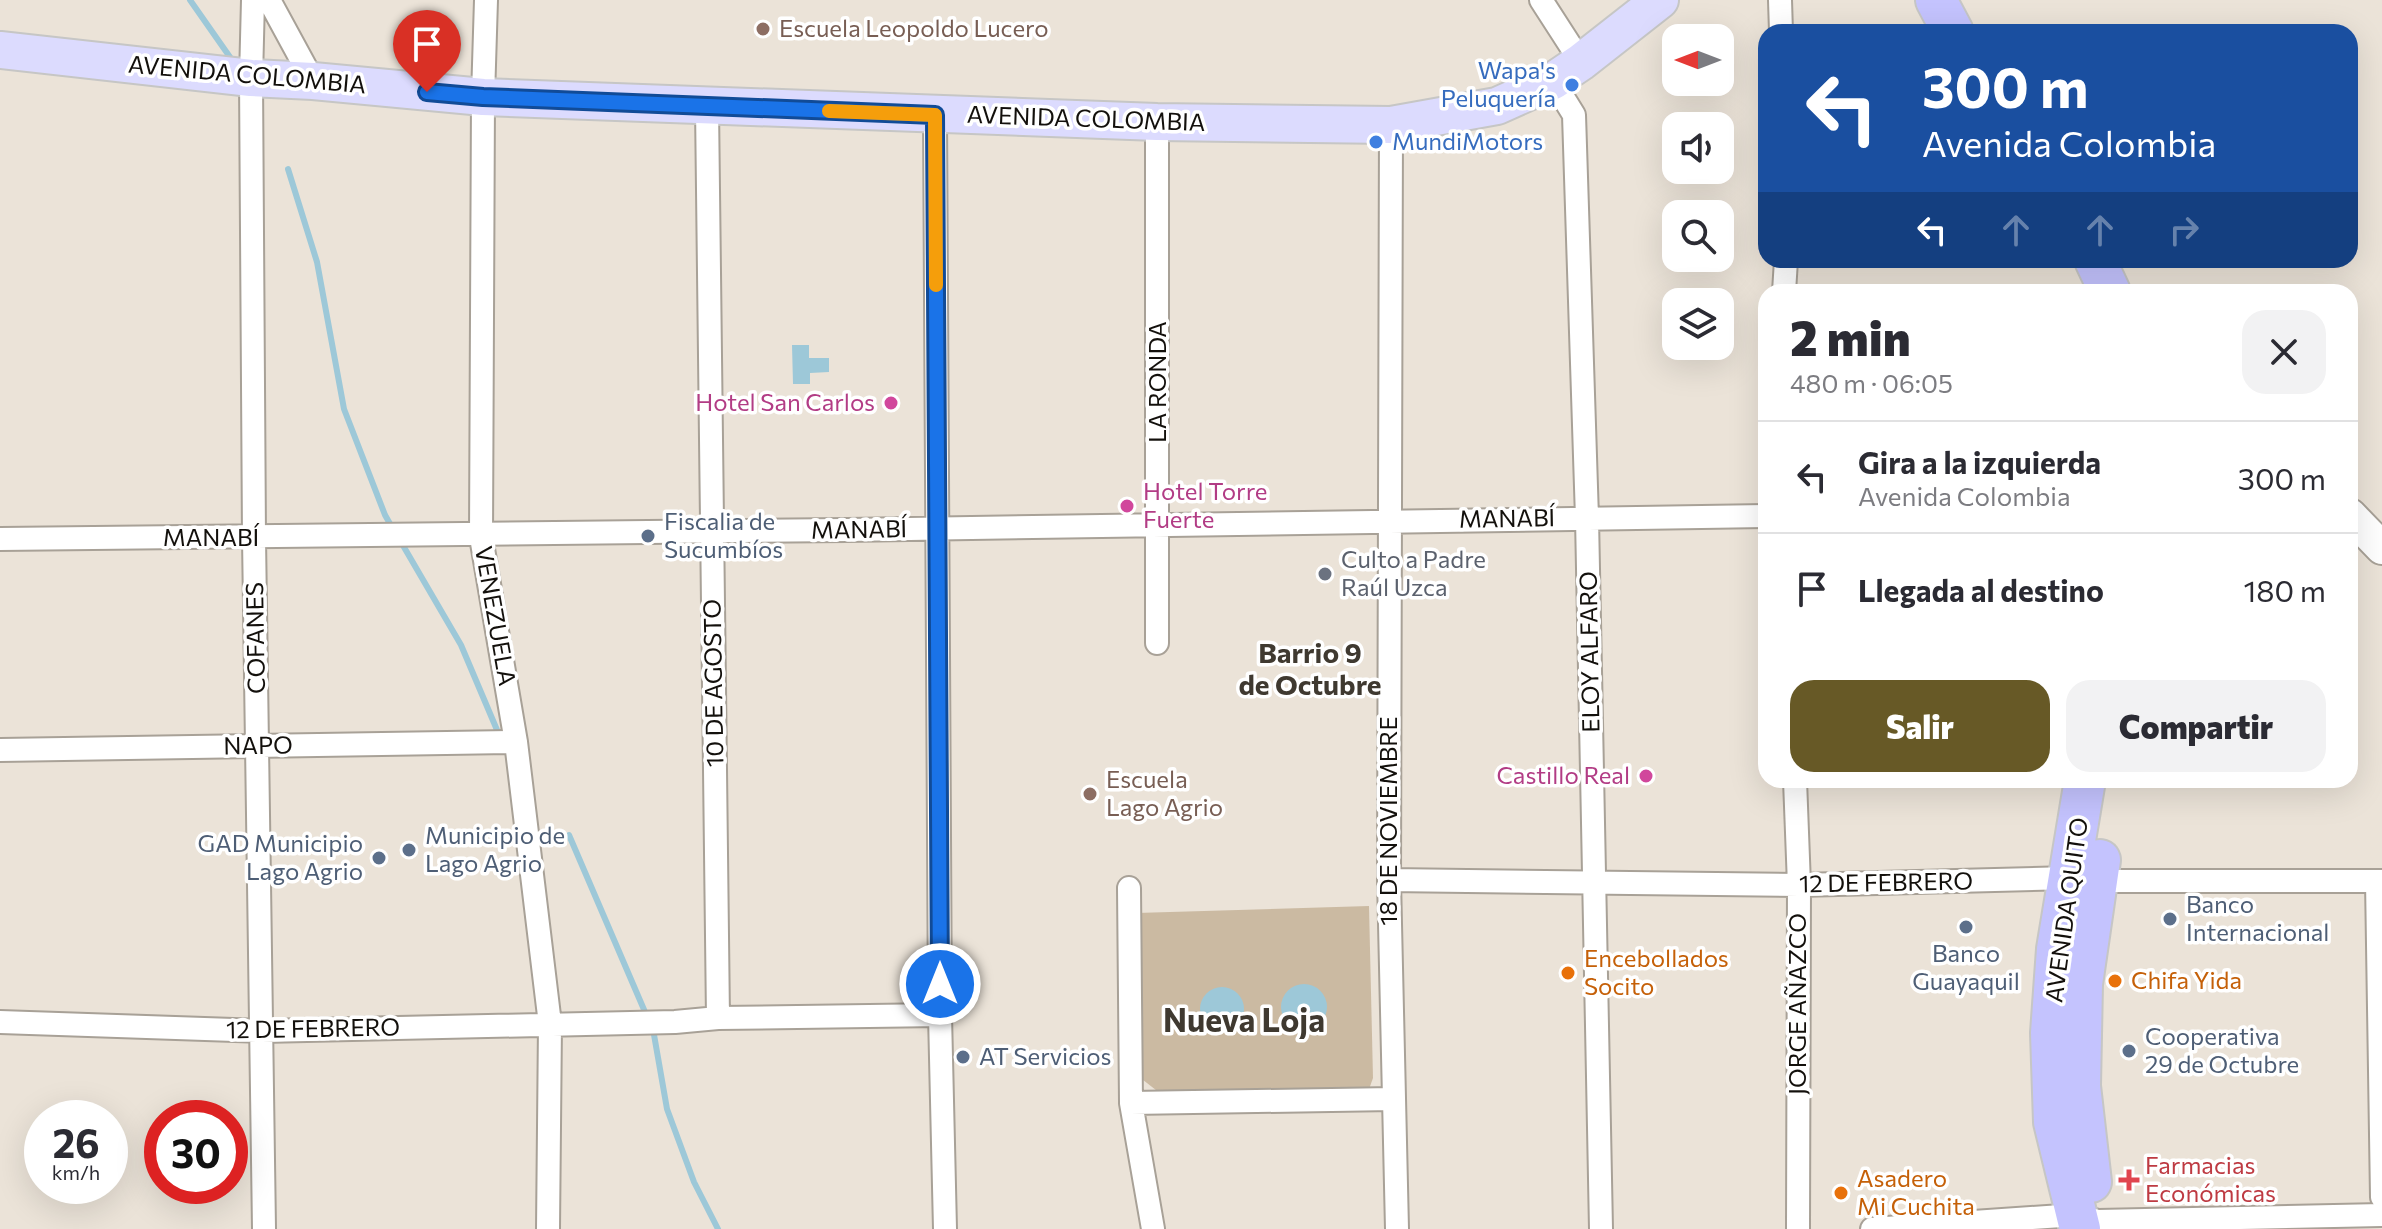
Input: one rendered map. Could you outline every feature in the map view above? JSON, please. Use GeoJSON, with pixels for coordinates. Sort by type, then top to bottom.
{"type":"FeatureCollection","features":[{"type":"Feature","properties":{"kind":"highway"},"geometry":{"type":"LineString","coordinates":[[1936,0],[1949,24]]}},
{"type":"Feature","properties":{"kind":"highway"},"geometry":{"type":"LineString","coordinates":[[1965,0],[1977,24]]}},
{"type":"Feature","properties":{"kind":"highway"},"geometry":{"type":"LineString","coordinates":[[2079,268],[2102,284]]}},
{"type":"Feature","properties":{"kind":"highway","name":"AVENIDA QUITO"},"geometry":{"type":"LineString","coordinates":[[2085,788],[2080,1086],[2088,1161],[2089,1223]]}},
{"type":"Feature","properties":{"kind":"highway","name":"AVENIDA QUITO"},"geometry":{"type":"LineString","coordinates":[[2084,879],[2111,788]]}},
{"type":"Feature","properties":{"kind":"main road","name":"AVENIDA COLOMBIA"},"geometry":{"type":"LineString","coordinates":[[0,50],[251,78],[483,97],[1157,122],[1391,125],[1497,106],[1567,71],[1660,0]]}},
{"type":"Feature","properties":{"kind":"main road"},"geometry":{"type":"LineString","coordinates":[[2358,523],[2382,548]]}},
{"type":"Feature","properties":{"kind":"street","name":"COFANES"},"geometry":{"type":"LineString","coordinates":[[253,0],[254,538],[264,1229]]}},
{"type":"Feature","properties":{"kind":"street"},"geometry":{"type":"LineString","coordinates":[[269,0],[313,81]]}},
{"type":"Feature","properties":{"kind":"street","name":"VENEZUELA"},"geometry":{"type":"LineString","coordinates":[[486,0],[481,537],[516,742],[550,1024],[548,1229]]}},
{"type":"Feature","properties":{"kind":"street","name":"ELOY ALFARO"},"geometry":{"type":"LineString","coordinates":[[1541,0],[1567,71],[1574,115],[1587,518],[1601,1229]]}},
{"type":"Feature","properties":{"kind":"street"},"geometry":{"type":"LineString","coordinates":[[1780,0],[1781,24]]}},
{"type":"Feature","properties":{"kind":"street","name":"10 DE AGOSTO"},"geometry":{"type":"LineString","coordinates":[[707,107],[718,1018]]}},
{"type":"Feature","properties":{"kind":"street"},"geometry":{"type":"LineString","coordinates":[[935,115],[940,1015],[945,1229]]}},
{"type":"Feature","properties":{"kind":"street","name":"LA RONDA"},"geometry":{"type":"LineString","coordinates":[[1157,122],[1157,643]]}},
{"type":"Feature","properties":{"kind":"street","name":"18 DE NOVIEMBRE"},"geometry":{"type":"LineString","coordinates":[[1391,125],[1389,880],[1397,1229]]}},
{"type":"Feature","properties":{"kind":"street","name":"MANABÍ"},"geometry":{"type":"LineString","coordinates":[[0,539],[481,537],[1758,516]]}},
{"type":"Feature","properties":{"kind":"street","name":"NAPO"},"geometry":{"type":"LineString","coordinates":[[0,750],[516,742]]}},
{"type":"Feature","properties":{"kind":"street","name":"JORGE AÑAZCO"},"geometry":{"type":"LineString","coordinates":[[1795,788],[1799,885],[1798,1229]]}},
{"type":"Feature","properties":{"kind":"street","name":"12 DE FEBRERO"},"geometry":{"type":"LineString","coordinates":[[1389,880],[1799,885],[2084,879],[2379,881]]}},
{"type":"Feature","properties":{"kind":"street"},"geometry":{"type":"LineString","coordinates":[[2379,881],[2382,1197]]}},
{"type":"Feature","properties":{"kind":"street"},"geometry":{"type":"LineString","coordinates":[[1129,888],[1131,1103],[1153,1229]]}},
{"type":"Feature","properties":{"kind":"street"},"geometry":{"type":"LineString","coordinates":[[718,1018],[940,1015]]}},
{"type":"Feature","properties":{"kind":"street","name":"12 DE FEBRERO"},"geometry":{"type":"LineString","coordinates":[[0,1022],[262,1031],[675,1022],[718,1018]]}},
{"type":"Feature","properties":{"kind":"street"},"geometry":{"type":"LineString","coordinates":[[1131,1103],[1393,1099]]}},
{"type":"Feature","properties":{"kind":"street"},"geometry":{"type":"LineString","coordinates":[[1872,1229],[2382,1215]]}},
{"type":"Feature","properties":{"kind":"shaded area"},"geometry":{"type":"Polygon","coordinates":[[[1369,906],[1373,1078],[1368,1092],[1161,1094],[1138,1076],[1136,913],[1369,906]]]}},
{"type":"Feature","properties":{"kind":"water"},"geometry":{"type":"Polygon","coordinates":[[[792,345],[809,345],[809,358],[829,358],[829,372],[810,373],[810,384],[793,384],[792,345]]]}},
{"type":"Feature","properties":{"kind":"water"},"geometry":{"type":"Polygon","coordinates":[[[1304,984],[1320,991],[1327,1007],[1320,1023],[1304,1030],[1288,1023],[1281,1007],[1288,991],[1304,984]]]}},
{"type":"Feature","properties":{"kind":"water"},"geometry":{"type":"Polygon","coordinates":[[[1222,987],[1238,993],[1244,1009],[1238,1025],[1222,1031],[1206,1025],[1200,1009],[1206,993],[1222,987]]]}},
{"type":"Feature","properties":{"kind":"waterway"},"geometry":{"type":"LineString","coordinates":[[190,0],[232,60]]}},
{"type":"Feature","properties":{"kind":"waterway"},"geometry":{"type":"LineString","coordinates":[[288,169],[317,262],[344,409],[393,529]]}},
{"type":"Feature","properties":{"kind":"waterway"},"geometry":{"type":"LineString","coordinates":[[401,542],[461,645],[497,730]]}},
{"type":"Feature","properties":{"kind":"waterway"},"geometry":{"type":"LineString","coordinates":[[569,835],[648,1019]]}},
{"type":"Feature","properties":{"kind":"waterway"},"geometry":{"type":"LineString","coordinates":[[653,1029],[667,1109],[694,1182],[718,1229]]}},
{"type":"Feature","properties":{"kind":"slow traffic"},"geometry":{"type":"LineString","coordinates":[[829,111],[935,115],[936,285]]}},
{"type":"Feature","properties":{"kind":"place","name":"Escuela Leopoldo Lucero"},"geometry":{"type":"Point","coordinates":[763,29]}},
{"type":"Feature","properties":{"kind":"place","name":"Wapa's Peluquería"},"geometry":{"type":"Point","coordinates":[1572,85]}},
{"type":"Feature","properties":{"kind":"place","name":"MundiMotors"},"geometry":{"type":"Point","coordinates":[1376,142]}},
{"type":"Feature","properties":{"kind":"place","name":"Hotel San Carlos"},"geometry":{"type":"Point","coordinates":[891,403]}},
{"type":"Feature","properties":{"kind":"place","name":"Hotel Torre Fuerte"},"geometry":{"type":"Point","coordinates":[1127,506]}},
{"type":"Feature","properties":{"kind":"place","name":"Fiscalia de Sucumbíos"},"geometry":{"type":"Point","coordinates":[648,536]}},
{"type":"Feature","properties":{"kind":"place","name":"Culto a Padre Raúl Uzca"},"geometry":{"type":"Point","coordinates":[1325,574]}},
{"type":"Feature","properties":{"kind":"place","name":"Castillo Real"},"geometry":{"type":"Point","coordinates":[1646,776]}},
{"type":"Feature","properties":{"kind":"place","name":"Escuela Lago Agrio"},"geometry":{"type":"Point","coordinates":[1090,794]}},
{"type":"Feature","properties":{"kind":"place","name":"Municipio de Lago Agrio"},"geometry":{"type":"Point","coordinates":[409,850]}},
{"type":"Feature","properties":{"kind":"place","name":"GAD Municipio Lago Agrio"},"geometry":{"type":"Point","coordinates":[379,858]}},
{"type":"Feature","properties":{"kind":"place","name":"Banco Internacional"},"geometry":{"type":"Point","coordinates":[2170,919]}},
{"type":"Feature","properties":{"kind":"place","name":"Banco Guayaquil"},"geometry":{"type":"Point","coordinates":[1966,927]}},
{"type":"Feature","properties":{"kind":"place","name":"Encebollados Socito"},"geometry":{"type":"Point","coordinates":[1568,973]}},
{"type":"Feature","properties":{"kind":"place","name":"Chifa Yida"},"geometry":{"type":"Point","coordinates":[2115,981]}},
{"type":"Feature","properties":{"kind":"place","name":"Cooperativa 29 de Octubre"},"geometry":{"type":"Point","coordinates":[2129,1051]}},
{"type":"Feature","properties":{"kind":"place","name":"AT Servicios"},"geometry":{"type":"Point","coordinates":[963,1057]}},
{"type":"Feature","properties":{"kind":"place","name":"Farmacias Económicas"},"geometry":{"type":"Point","coordinates":[2129,1180]}},
{"type":"Feature","properties":{"kind":"place","name":"Asadero Mi Cuchita"},"geometry":{"type":"Point","coordinates":[1841,1193]}},
{"type":"Feature","properties":{"kind":"district","name":"Barrio 9 de Octubre"},"geometry":{"type":"Point","coordinates":[1310,669]}},
{"type":"Feature","properties":{"kind":"district","name":"Nueva Loja"},"geometry":{"type":"Point","coordinates":[1244,1021]}},
{"type":"Feature","properties":{"kind":"route"},"geometry":{"type":"LineString","coordinates":[[427,92],[483,97],[935,115],[940,984]]}}]}
